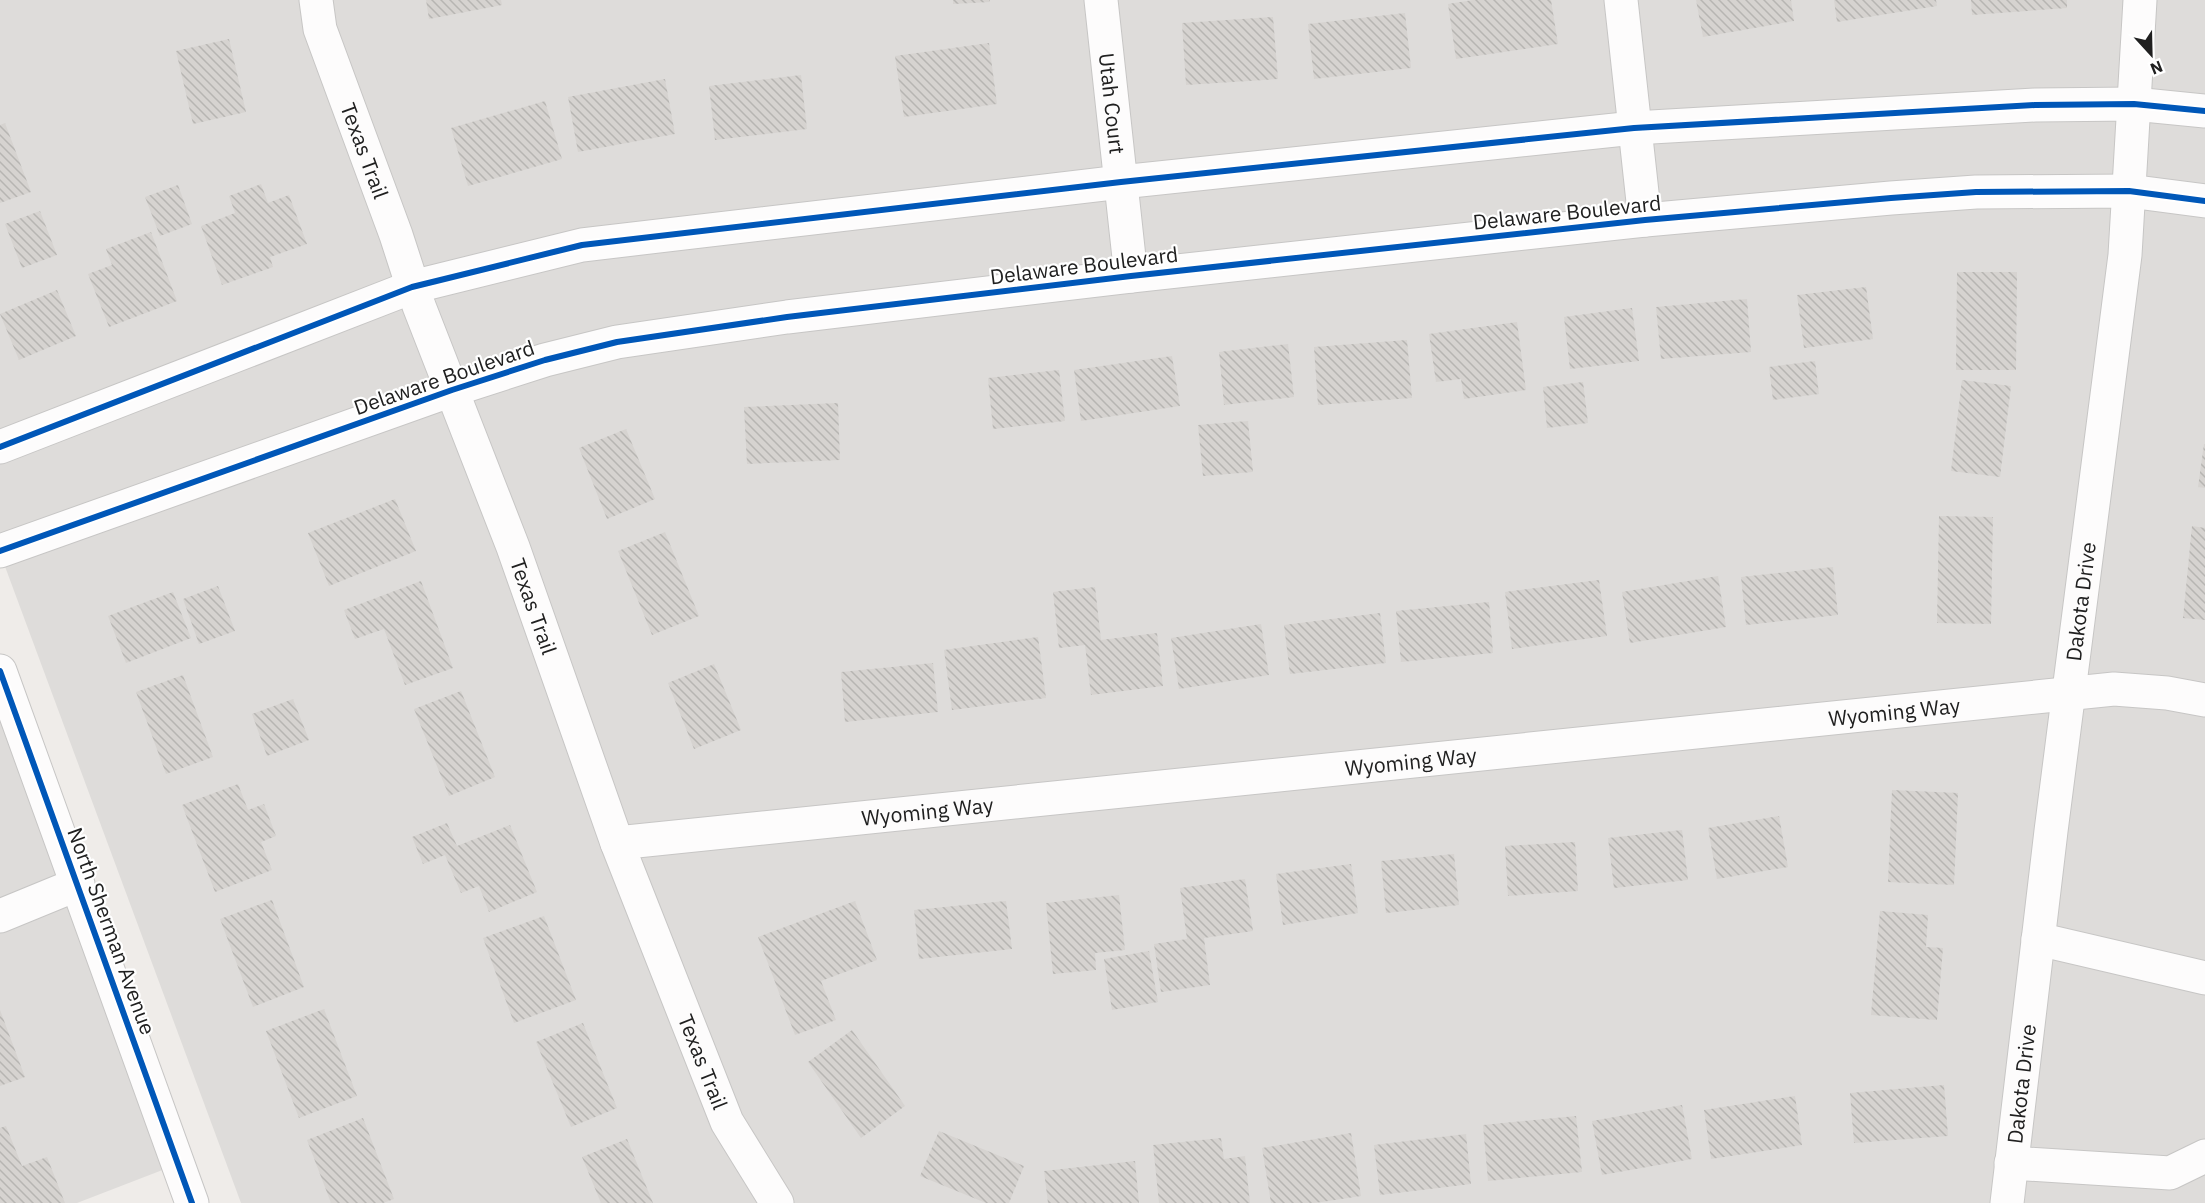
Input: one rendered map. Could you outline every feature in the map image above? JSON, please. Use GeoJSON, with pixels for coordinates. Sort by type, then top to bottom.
{"type":"FeatureCollection","features":[{"type":"Feature","properties":{"kind":"street","name":"Texas Trail"},"geometry":{"type":"LineString","coordinates":[[316,0],[320,29],[396,235],[412,287],[513,547],[617,843],[728,1122],[777,1203]]}},
{"type":"Feature","properties":{"kind":"street","name":"Utah Court"},"geometry":{"type":"LineString","coordinates":[[1101,0],[1131,276]]}},
{"type":"Feature","properties":{"kind":"street"},"geometry":{"type":"LineString","coordinates":[[1621,0],[1645,220]]}},
{"type":"Feature","properties":{"kind":"street","name":"Dakota Drive"},"geometry":{"type":"LineString","coordinates":[[2007,1203],[2038,939],[2125,255],[2140,0]]}},
{"type":"Feature","properties":{"kind":"street"},"geometry":{"type":"LineString","coordinates":[[0,447],[412,287],[582,245],[1121,182],[1634,129],[2035,105],[2134,104],[2205,111]]}},
{"type":"Feature","properties":{"kind":"street","name":"Delaware Boulevard"},"geometry":{"type":"LineString","coordinates":[[0,551],[452,390],[545,360],[617,342],[787,317],[1131,276],[1645,220],[1891,198],[1976,192],[2129,190],[2205,201]]}},
{"type":"Feature","properties":{"kind":"street","name":"North Sherman Avenue"},"geometry":{"type":"LineString","coordinates":[[0,671],[192,1203]]}},
{"type":"Feature","properties":{"kind":"street","name":"Wyoming Way"},"geometry":{"type":"LineString","coordinates":[[617,843],[2114,689],[2167,693],[2205,700]]}},
{"type":"Feature","properties":{"kind":"street"},"geometry":{"type":"LineString","coordinates":[[0,916],[78,884]]}},
{"type":"Feature","properties":{"kind":"street"},"geometry":{"type":"LineString","coordinates":[[2038,939],[2205,978]]}},
{"type":"Feature","properties":{"kind":"street"},"geometry":{"type":"LineString","coordinates":[[2011,1162],[2170,1173],[2205,1156]]}},
{"type":"Feature","properties":{"kind":"shaded area"},"geometry":{"type":"Polygon","coordinates":[[[0,0],[2205,0],[2205,1203],[241,1203],[0,553],[0,0]]]}},
{"type":"Feature","properties":{"kind":"shaded area"},"geometry":{"type":"Polygon","coordinates":[[[0,671],[178,1164],[77,1203],[0,1203],[0,671]]]}},
{"type":"Feature","properties":{"kind":"building"},"geometry":{"type":"Polygon","coordinates":[[[426,0],[501,0],[502,5],[429,19],[426,0]]]}},
{"type":"Feature","properties":{"kind":"building"},"geometry":{"type":"Polygon","coordinates":[[[953,0],[990,0],[990,2],[953,4],[953,0]]]}},
{"type":"Feature","properties":{"kind":"building"},"geometry":{"type":"Polygon","coordinates":[[[1473,0],[1551,0],[1558,44],[1456,59],[1448,4],[1473,0]]]}},
{"type":"Feature","properties":{"kind":"building"},"geometry":{"type":"Polygon","coordinates":[[[1696,0],[1791,0],[1794,21],[1703,37],[1696,0]]]}},
{"type":"Feature","properties":{"kind":"building"},"geometry":{"type":"Polygon","coordinates":[[[1834,0],[1936,0],[1937,6],[1837,22],[1834,0]]]}},
{"type":"Feature","properties":{"kind":"building"},"geometry":{"type":"Polygon","coordinates":[[[1971,0],[2067,0],[2067,8],[1972,15],[1971,0]]]}},
{"type":"Feature","properties":{"kind":"building"},"geometry":{"type":"Polygon","coordinates":[[[1405,13],[1411,68],[1314,79],[1308,24],[1405,13]]]}},
{"type":"Feature","properties":{"kind":"building"},"geometry":{"type":"Polygon","coordinates":[[[1273,17],[1278,79],[1186,85],[1182,23],[1273,17]]]}},
{"type":"Feature","properties":{"kind":"building"},"geometry":{"type":"Polygon","coordinates":[[[229,39],[246,112],[193,124],[176,51],[229,39]]]}},
{"type":"Feature","properties":{"kind":"building"},"geometry":{"type":"Polygon","coordinates":[[[989,43],[997,104],[904,117],[895,56],[989,43]]]}},
{"type":"Feature","properties":{"kind":"building"},"geometry":{"type":"Polygon","coordinates":[[[801,75],[807,129],[715,140],[709,86],[801,75]]]}},
{"type":"Feature","properties":{"kind":"building"},"geometry":{"type":"Polygon","coordinates":[[[665,79],[675,134],[578,152],[568,97],[665,79]]]}},
{"type":"Feature","properties":{"kind":"building"},"geometry":{"type":"Polygon","coordinates":[[[545,101],[562,159],[468,186],[451,128],[545,101]]]}},
{"type":"Feature","properties":{"kind":"building"},"geometry":{"type":"Polygon","coordinates":[[[5,123],[31,192],[0,203],[0,125],[5,123]]]}},
{"type":"Feature","properties":{"kind":"building"},"geometry":{"type":"Polygon","coordinates":[[[261,184],[268,203],[289,195],[307,244],[270,257],[273,267],[222,285],[201,226],[235,213],[229,196],[261,184]]]}},
{"type":"Feature","properties":{"kind":"building"},"geometry":{"type":"Polygon","coordinates":[[[178,185],[192,224],[160,236],[145,197],[178,185]]]}},
{"type":"Feature","properties":{"kind":"building"},"geometry":{"type":"Polygon","coordinates":[[[40,211],[57,255],[22,268],[5,224],[40,211]]]}},
{"type":"Feature","properties":{"kind":"building"},"geometry":{"type":"Polygon","coordinates":[[[151,232],[177,301],[109,327],[88,274],[112,265],[106,249],[151,232]]]}},
{"type":"Feature","properties":{"kind":"building"},"geometry":{"type":"Polygon","coordinates":[[[1957,272],[2017,272],[2016,370],[1956,370],[1957,272]]]}},
{"type":"Feature","properties":{"kind":"building"},"geometry":{"type":"Polygon","coordinates":[[[1866,287],[1873,339],[1804,348],[1797,295],[1866,287]]]}},
{"type":"Feature","properties":{"kind":"building"},"geometry":{"type":"Polygon","coordinates":[[[57,290],[76,336],[19,360],[0,314],[57,290]]]}},
{"type":"Feature","properties":{"kind":"building"},"geometry":{"type":"Polygon","coordinates":[[[1747,299],[1751,352],[1661,359],[1656,307],[1747,299]]]}},
{"type":"Feature","properties":{"kind":"building"},"geometry":{"type":"Polygon","coordinates":[[[1632,308],[1639,361],[1570,369],[1564,317],[1632,308]]]}},
{"type":"Feature","properties":{"kind":"building"},"geometry":{"type":"Polygon","coordinates":[[[1517,322],[1526,390],[1464,399],[1461,379],[1436,382],[1429,334],[1517,322]]]}},
{"type":"Feature","properties":{"kind":"building"},"geometry":{"type":"Polygon","coordinates":[[[1407,340],[1412,398],[1318,405],[1314,347],[1407,340]]]}},
{"type":"Feature","properties":{"kind":"building"},"geometry":{"type":"Polygon","coordinates":[[[1288,344],[1294,397],[1224,405],[1219,352],[1288,344]]]}},
{"type":"Feature","properties":{"kind":"building"},"geometry":{"type":"Polygon","coordinates":[[[1172,356],[1180,406],[1081,421],[1074,370],[1172,356]]]}},
{"type":"Feature","properties":{"kind":"building"},"geometry":{"type":"Polygon","coordinates":[[[1815,361],[1819,394],[1773,400],[1769,367],[1815,361]]]}},
{"type":"Feature","properties":{"kind":"building"},"geometry":{"type":"Polygon","coordinates":[[[1059,370],[1065,421],[993,429],[988,378],[1059,370]]]}},
{"type":"Feature","properties":{"kind":"building"},"geometry":{"type":"Polygon","coordinates":[[[1962,380],[2011,386],[2000,477],[1951,471],[1962,380]]]}},
{"type":"Feature","properties":{"kind":"building"},"geometry":{"type":"Polygon","coordinates":[[[1583,382],[1588,423],[1547,428],[1543,387],[1583,382]]]}},
{"type":"Feature","properties":{"kind":"building"},"geometry":{"type":"Polygon","coordinates":[[[838,403],[840,460],[747,464],[744,407],[838,403]]]}},
{"type":"Feature","properties":{"kind":"building"},"geometry":{"type":"Polygon","coordinates":[[[1248,421],[1253,472],[1203,476],[1198,425],[1248,421]]]}},
{"type":"Feature","properties":{"kind":"building"},"geometry":{"type":"Polygon","coordinates":[[[626,429],[655,499],[607,519],[579,448],[626,429]]]}},
{"type":"Feature","properties":{"kind":"building"},"geometry":{"type":"Polygon","coordinates":[[[2205,444],[2205,488],[2198,487],[2205,444]]]}},
{"type":"Feature","properties":{"kind":"building"},"geometry":{"type":"Polygon","coordinates":[[[395,499],[416,551],[329,586],[308,533],[395,499]]]}},
{"type":"Feature","properties":{"kind":"building"},"geometry":{"type":"Polygon","coordinates":[[[1939,516],[1993,517],[1991,624],[1937,623],[1939,516]]]}},
{"type":"Feature","properties":{"kind":"building"},"geometry":{"type":"Polygon","coordinates":[[[2192,526],[2205,528],[2205,620],[2183,618],[2192,526]]]}},
{"type":"Feature","properties":{"kind":"building"},"geometry":{"type":"Polygon","coordinates":[[[665,532],[699,616],[652,635],[618,551],[665,532]]]}},
{"type":"Feature","properties":{"kind":"building"},"geometry":{"type":"Polygon","coordinates":[[[1833,567],[1838,615],[1746,625],[1741,577],[1833,567]]]}},
{"type":"Feature","properties":{"kind":"building"},"geometry":{"type":"Polygon","coordinates":[[[1718,576],[1726,627],[1630,643],[1622,592],[1718,576]]]}},
{"type":"Feature","properties":{"kind":"building"},"geometry":{"type":"Polygon","coordinates":[[[1599,580],[1607,636],[1512,649],[1505,592],[1599,580]]]}},
{"type":"Feature","properties":{"kind":"building"},"geometry":{"type":"Polygon","coordinates":[[[421,581],[453,668],[405,685],[384,629],[355,639],[344,610],[421,581]]]}},
{"type":"Feature","properties":{"kind":"building"},"geometry":{"type":"Polygon","coordinates":[[[218,586],[235,631],[199,644],[183,599],[218,586]]]}},
{"type":"Feature","properties":{"kind":"building"},"geometry":{"type":"Polygon","coordinates":[[[1095,587],[1101,640],[1157,633],[1163,686],[1091,695],[1085,645],[1059,648],[1053,592],[1095,587]]]}},
{"type":"Feature","properties":{"kind":"building"},"geometry":{"type":"Polygon","coordinates":[[[173,592],[191,638],[126,663],[108,616],[173,592]]]}},
{"type":"Feature","properties":{"kind":"building"},"geometry":{"type":"Polygon","coordinates":[[[1489,602],[1493,653],[1401,662],[1396,611],[1489,602]]]}},
{"type":"Feature","properties":{"kind":"building"},"geometry":{"type":"Polygon","coordinates":[[[1380,613],[1386,663],[1290,674],[1284,625],[1380,613]]]}},
{"type":"Feature","properties":{"kind":"building"},"geometry":{"type":"Polygon","coordinates":[[[1261,624],[1269,675],[1179,689],[1171,638],[1261,624]]]}},
{"type":"Feature","properties":{"kind":"building"},"geometry":{"type":"Polygon","coordinates":[[[1038,637],[1046,698],[952,710],[944,650],[1038,637]]]}},
{"type":"Feature","properties":{"kind":"building"},"geometry":{"type":"Polygon","coordinates":[[[933,663],[938,712],[845,722],[841,672],[933,663]]]}},
{"type":"Feature","properties":{"kind":"building"},"geometry":{"type":"Polygon","coordinates":[[[714,664],[741,730],[694,749],[668,683],[714,664]]]}},
{"type":"Feature","properties":{"kind":"building"},"geometry":{"type":"Polygon","coordinates":[[[183,675],[213,757],[166,774],[136,692],[183,675]]]}},
{"type":"Feature","properties":{"kind":"building"},"geometry":{"type":"Polygon","coordinates":[[[461,691],[495,777],[449,796],[414,709],[461,691]]]}},
{"type":"Feature","properties":{"kind":"building"},"geometry":{"type":"Polygon","coordinates":[[[293,699],[309,740],[267,756],[252,714],[293,699]]]}},
{"type":"Feature","properties":{"kind":"building"},"geometry":{"type":"Polygon","coordinates":[[[238,784],[248,810],[264,804],[276,836],[261,842],[272,870],[215,892],[182,805],[238,784]]]}},
{"type":"Feature","properties":{"kind":"building"},"geometry":{"type":"Polygon","coordinates":[[[1892,790],[1958,793],[1954,885],[1888,882],[1892,790]]]}},
{"type":"Feature","properties":{"kind":"building"},"geometry":{"type":"Polygon","coordinates":[[[1779,816],[1788,867],[1717,879],[1708,828],[1779,816]]]}},
{"type":"Feature","properties":{"kind":"building"},"geometry":{"type":"Polygon","coordinates":[[[447,823],[457,846],[510,825],[537,892],[489,912],[479,886],[461,893],[445,855],[423,864],[412,837],[447,823]]]}},
{"type":"Feature","properties":{"kind":"building"},"geometry":{"type":"Polygon","coordinates":[[[1682,830],[1688,880],[1614,888],[1608,838],[1682,830]]]}},
{"type":"Feature","properties":{"kind":"building"},"geometry":{"type":"Polygon","coordinates":[[[1575,842],[1578,891],[1508,896],[1505,846],[1575,842]]]}},
{"type":"Feature","properties":{"kind":"building"},"geometry":{"type":"Polygon","coordinates":[[[1454,854],[1459,905],[1386,913],[1381,861],[1454,854]]]}},
{"type":"Feature","properties":{"kind":"building"},"geometry":{"type":"Polygon","coordinates":[[[1351,864],[1358,913],[1283,925],[1276,874],[1351,864]]]}},
{"type":"Feature","properties":{"kind":"building"},"geometry":{"type":"Polygon","coordinates":[[[1245,879],[1253,931],[1204,938],[1210,985],[1161,992],[1154,944],[1187,939],[1180,888],[1245,879]]]}},
{"type":"Feature","properties":{"kind":"building"},"geometry":{"type":"Polygon","coordinates":[[[1119,895],[1125,950],[1095,953],[1096,970],[1053,974],[1046,903],[1119,895]]]}},
{"type":"Feature","properties":{"kind":"building"},"geometry":{"type":"Polygon","coordinates":[[[272,900],[304,987],[253,1007],[220,919],[272,900]]]}},
{"type":"Feature","properties":{"kind":"building"},"geometry":{"type":"Polygon","coordinates":[[[855,901],[877,960],[821,981],[836,1020],[795,1035],[758,937],[855,901]]]}},
{"type":"Feature","properties":{"kind":"building"},"geometry":{"type":"Polygon","coordinates":[[[1006,901],[1012,949],[919,959],[914,910],[1006,901]]]}},
{"type":"Feature","properties":{"kind":"building"},"geometry":{"type":"Polygon","coordinates":[[[1880,911],[1928,915],[1926,947],[1943,948],[1937,1020],[1871,1015],[1880,911]]]}},
{"type":"Feature","properties":{"kind":"building"},"geometry":{"type":"Polygon","coordinates":[[[544,916],[576,1000],[514,1023],[483,938],[544,916]]]}},
{"type":"Feature","properties":{"kind":"building"},"geometry":{"type":"Polygon","coordinates":[[[1149,951],[1158,1002],[1112,1010],[1104,959],[1149,951]]]}},
{"type":"Feature","properties":{"kind":"building"},"geometry":{"type":"Polygon","coordinates":[[[324,1009],[357,1096],[299,1118],[266,1031],[324,1009]]]}},
{"type":"Feature","properties":{"kind":"building"},"geometry":{"type":"Polygon","coordinates":[[[0,1010],[25,1077],[0,1086],[0,1010]]]}},
{"type":"Feature","properties":{"kind":"building"},"geometry":{"type":"Polygon","coordinates":[[[583,1023],[617,1108],[571,1127],[536,1042],[583,1023]]]}},
{"type":"Feature","properties":{"kind":"building"},"geometry":{"type":"Polygon","coordinates":[[[852,1030],[905,1106],[861,1138],[808,1062],[852,1030]]]}},
{"type":"Feature","properties":{"kind":"building"},"geometry":{"type":"Polygon","coordinates":[[[1944,1085],[1948,1136],[1854,1143],[1850,1093],[1944,1085]]]}},
{"type":"Feature","properties":{"kind":"building"},"geometry":{"type":"Polygon","coordinates":[[[1795,1096],[1802,1145],[1711,1159],[1704,1110],[1795,1096]]]}},
{"type":"Feature","properties":{"kind":"building"},"geometry":{"type":"Polygon","coordinates":[[[1682,1105],[1692,1159],[1602,1175],[1592,1121],[1682,1105]]]}},
{"type":"Feature","properties":{"kind":"building"},"geometry":{"type":"Polygon","coordinates":[[[1576,1116],[1582,1172],[1488,1181],[1483,1125],[1576,1116]]]}},
{"type":"Feature","properties":{"kind":"building"},"geometry":{"type":"Polygon","coordinates":[[[363,1118],[394,1199],[383,1203],[331,1203],[307,1140],[363,1118]]]}},
{"type":"Feature","properties":{"kind":"building"},"geometry":{"type":"Polygon","coordinates":[[[6,1126],[22,1166],[47,1157],[65,1203],[0,1203],[0,1128],[6,1126]]]}},
{"type":"Feature","properties":{"kind":"building"},"geometry":{"type":"Polygon","coordinates":[[[939,1131],[1024,1166],[1009,1203],[986,1203],[920,1176],[939,1131]]]}},
{"type":"Feature","properties":{"kind":"building"},"geometry":{"type":"Polygon","coordinates":[[[1351,1133],[1361,1196],[1315,1203],[1271,1203],[1262,1148],[1351,1133]]]}},
{"type":"Feature","properties":{"kind":"building"},"geometry":{"type":"Polygon","coordinates":[[[1466,1134],[1471,1184],[1380,1195],[1374,1145],[1466,1134]]]}},
{"type":"Feature","properties":{"kind":"building"},"geometry":{"type":"Polygon","coordinates":[[[1221,1138],[1224,1159],[1245,1156],[1250,1203],[1159,1203],[1153,1145],[1221,1138]]]}},
{"type":"Feature","properties":{"kind":"building"},"geometry":{"type":"Polygon","coordinates":[[[627,1139],[653,1203],[601,1203],[582,1157],[627,1139]]]}},
{"type":"Feature","properties":{"kind":"building"},"geometry":{"type":"Polygon","coordinates":[[[1135,1161],[1139,1203],[1048,1203],[1044,1171],[1135,1161]]]}},
{"type":"Feature","properties":{"kind":"cycle path"},"geometry":{"type":"LineString","coordinates":[[0,447],[412,287],[582,245],[1121,182],[1634,128],[2035,105],[2134,104],[2205,111]]}},
{"type":"Feature","properties":{"kind":"cycle path"},"geometry":{"type":"LineString","coordinates":[[0,551],[452,390],[545,360],[617,342],[787,317],[1131,276],[1645,220],[1891,198],[1976,192],[2129,191],[2205,201]]}},
{"type":"Feature","properties":{"kind":"cycle path"},"geometry":{"type":"LineString","coordinates":[[0,671],[192,1203]]}}]}
